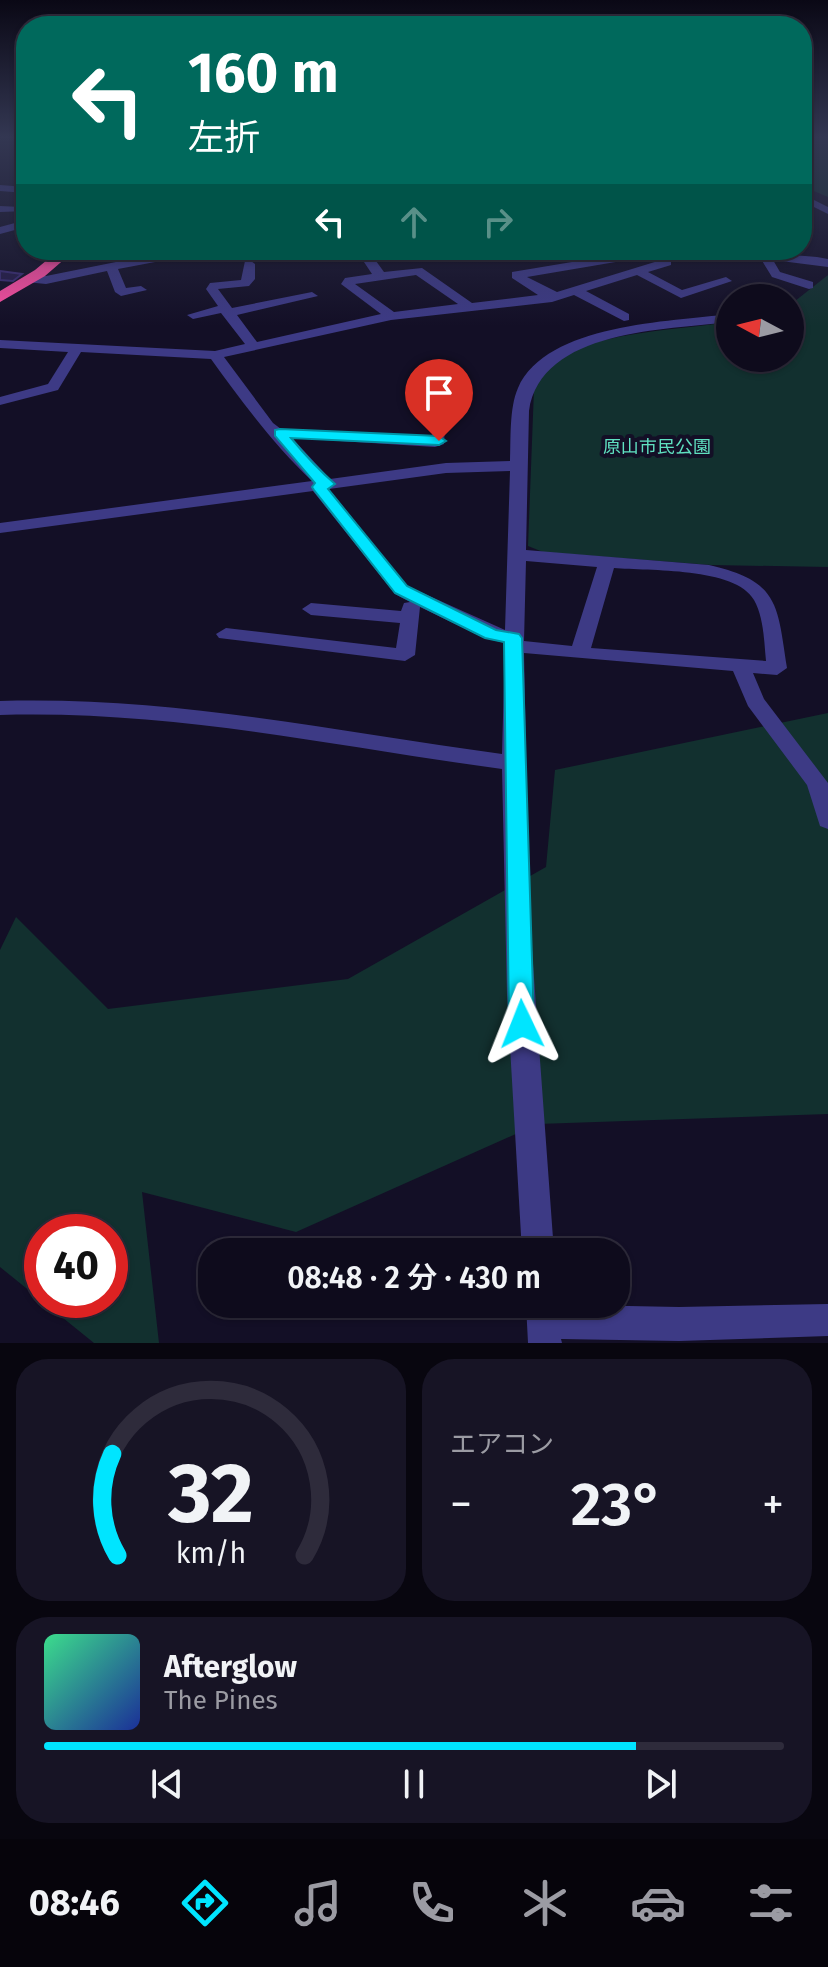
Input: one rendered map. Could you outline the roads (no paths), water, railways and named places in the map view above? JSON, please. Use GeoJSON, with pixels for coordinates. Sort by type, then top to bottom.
{"type":"FeatureCollection","features":[{"type":"Feature","properties":{"kind":"highway"},"geometry":{"type":"LineString","coordinates":[[0,297],[55,260]]}},
{"type":"Feature","properties":{"kind":"street"},"geometry":{"type":"LineString","coordinates":[[30,279],[46,280],[144,260]]}},
{"type":"Feature","properties":{"kind":"street"},"geometry":{"type":"LineString","coordinates":[[367,260],[381,276]]}},
{"type":"Feature","properties":{"kind":"street"},"geometry":{"type":"LineString","coordinates":[[552,298],[516,275],[605,260]]}},
{"type":"Feature","properties":{"kind":"street"},"geometry":{"type":"LineString","coordinates":[[0,344],[215,355],[391,316],[552,298],[667,262],[664,260]]}},
{"type":"Feature","properties":{"kind":"street"},"geometry":{"type":"LineString","coordinates":[[767,260],[776,274],[809,285]]}},
{"type":"Feature","properties":{"kind":"street"},"geometry":{"type":"LineString","coordinates":[[249,264],[245,283],[214,286],[212,289],[253,346]]}},
{"type":"Feature","properties":{"kind":"street"},"geometry":{"type":"LineString","coordinates":[[804,289],[828,265]]}},
{"type":"Feature","properties":{"kind":"street"},"geometry":{"type":"LineString","coordinates":[[111,266],[121,292],[141,290]]}},
{"type":"Feature","properties":{"kind":"street"},"geometry":{"type":"LineString","coordinates":[[391,316],[347,284],[349,281],[418,271],[470,307]]}},
{"type":"Feature","properties":{"kind":"street"},"geometry":{"type":"LineString","coordinates":[[638,271],[681,294],[726,281]]}},
{"type":"Feature","properties":{"kind":"street"},"geometry":{"type":"LineString","coordinates":[[576,291],[624,317]]}},
{"type":"Feature","properties":{"kind":"street"},"geometry":{"type":"LineString","coordinates":[[193,315],[312,296]]}},
{"type":"Feature","properties":{"kind":"street"},"geometry":{"type":"LineString","coordinates":[[537,1238],[523,1055],[515,763],[514,641],[519,466],[525,389],[536,372],[554,356],[605,337],[716,320]]}},
{"type":"Feature","properties":{"kind":"street"},"geometry":{"type":"LineString","coordinates":[[0,401],[53,387],[76,349]]}},
{"type":"Feature","properties":{"kind":"street"},"geometry":{"type":"LineString","coordinates":[[215,355],[268,426],[280,433],[323,486],[401,590],[491,634],[514,641],[580,653],[777,668],[764,597],[747,582],[709,570],[517,555]]}},
{"type":"Feature","properties":{"kind":"street"},"geometry":{"type":"LineString","coordinates":[[280,433],[435,442],[439,441],[442,393]]}},
{"type":"Feature","properties":{"kind":"street"},"geometry":{"type":"LineString","coordinates":[[0,528],[467,466],[519,466]]}},
{"type":"Feature","properties":{"kind":"street"},"geometry":{"type":"LineString","coordinates":[[580,653],[607,562]]}},
{"type":"Feature","properties":{"kind":"street"},"geometry":{"type":"LineString","coordinates":[[226,634],[405,655],[411,595]]}},
{"type":"Feature","properties":{"kind":"street"},"geometry":{"type":"LineString","coordinates":[[311,609],[410,618]]}},
{"type":"Feature","properties":{"kind":"street"},"geometry":{"type":"LineString","coordinates":[[740,665],[755,701],[823,794],[828,820]]}},
{"type":"Feature","properties":{"kind":"street"},"geometry":{"type":"LineString","coordinates":[[0,708],[124,707],[278,726],[515,763]]}},
{"type":"Feature","properties":{"kind":"street"},"geometry":{"type":"LineString","coordinates":[[543,1323],[828,1320]]}},
{"type":"Feature","properties":{"kind":"park label","name":"原山市民公園"},"geometry":{"type":"Point","coordinates":[657,447]}}]}
